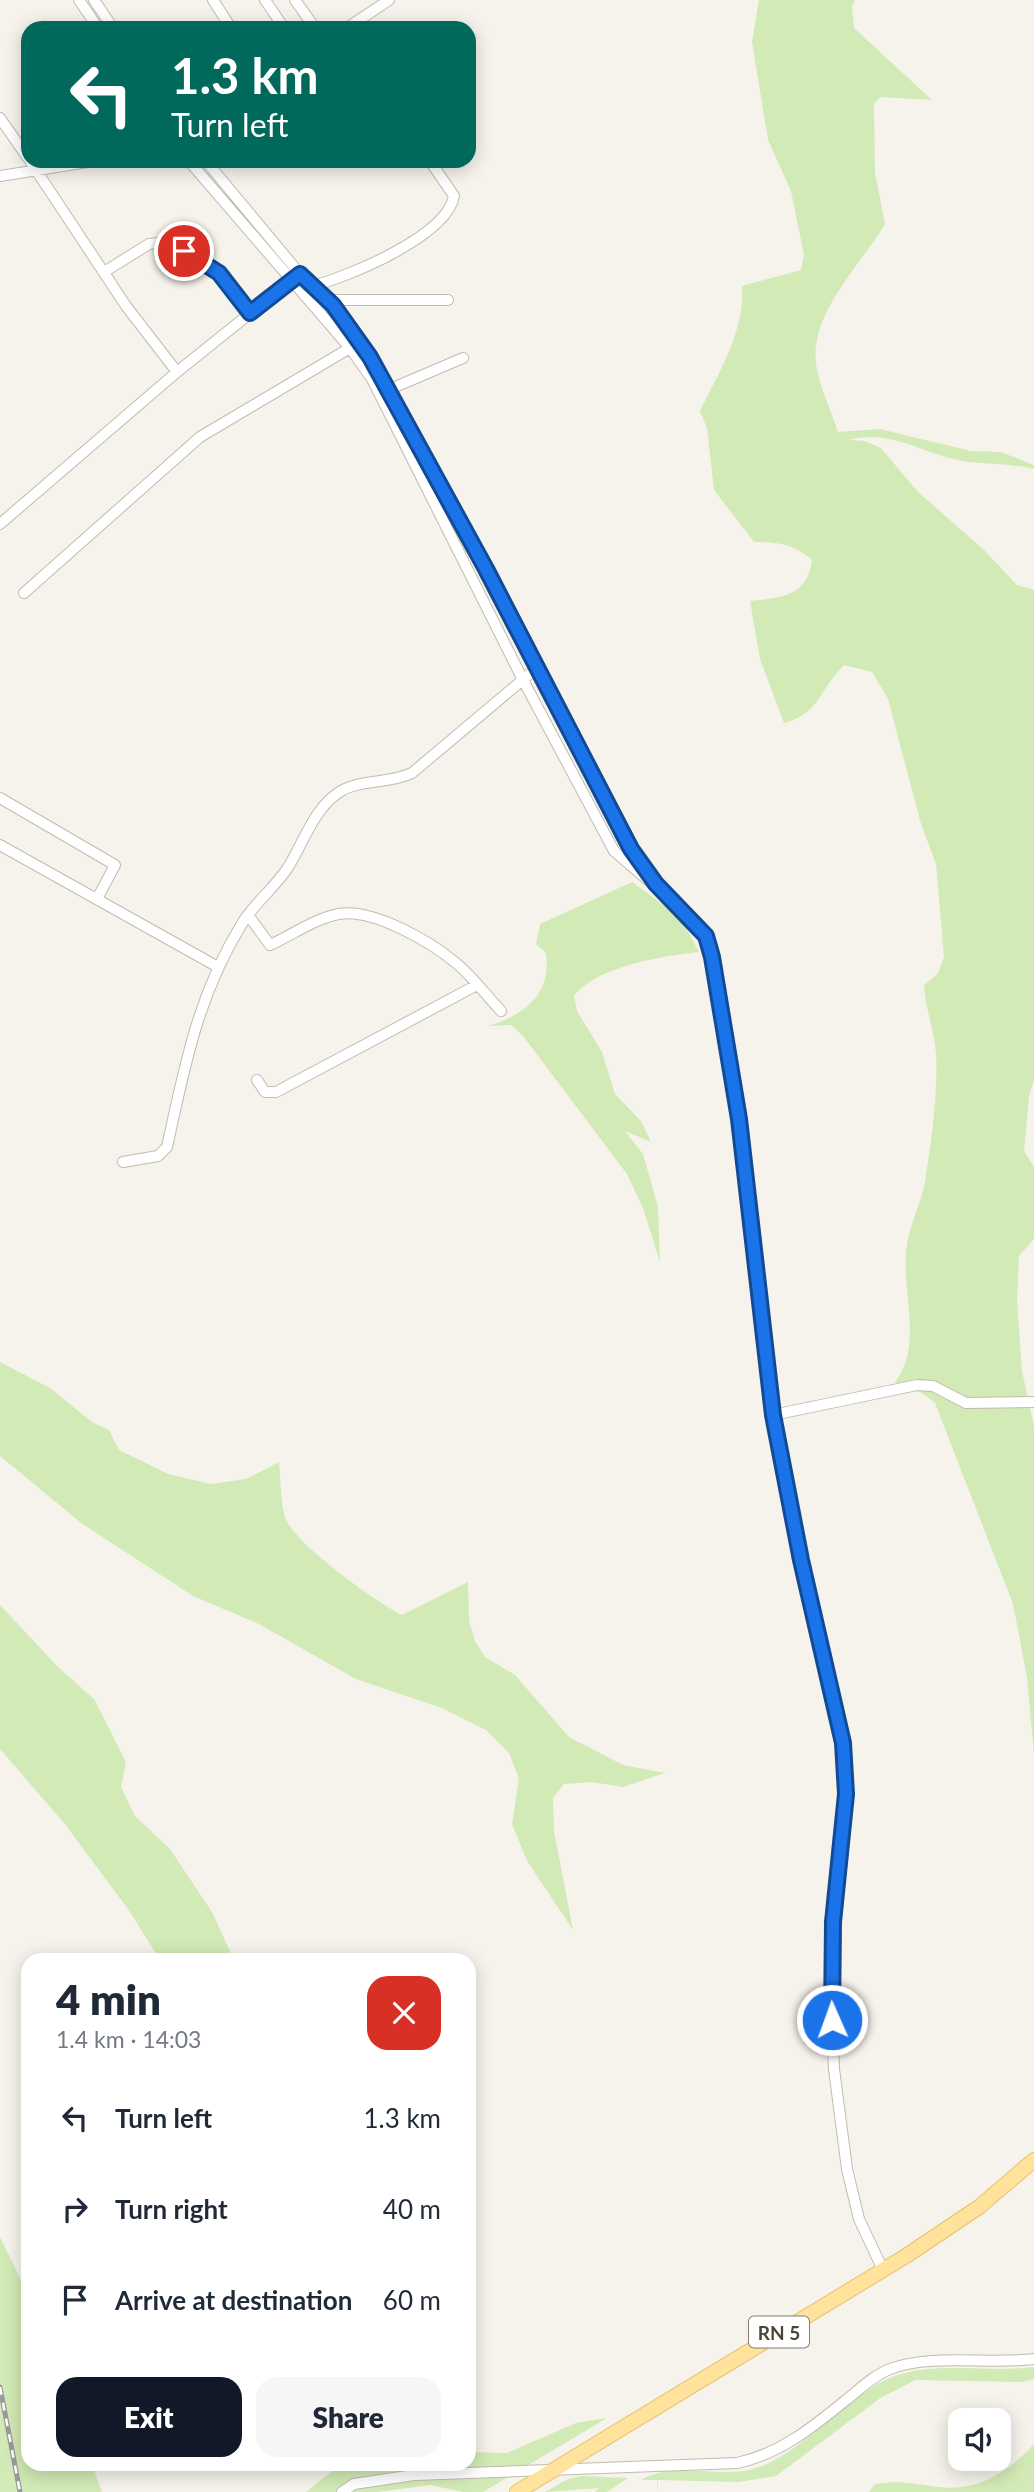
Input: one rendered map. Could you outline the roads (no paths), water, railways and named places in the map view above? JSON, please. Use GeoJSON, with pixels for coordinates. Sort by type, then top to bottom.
{"type":"FeatureCollection","features":[{"type":"Feature","properties":{"kind":"main road","name":"RN 5"},"geometry":{"type":"LineString","coordinates":[[517,2492],[883,2270],[979,2207],[1034,2160]]}},
{"type":"Feature","properties":{"kind":"street"},"geometry":{"type":"LineString","coordinates":[[79,0],[93,21]]}},
{"type":"Feature","properties":{"kind":"street"},"geometry":{"type":"LineString","coordinates":[[94,0],[108,21]]}},
{"type":"Feature","properties":{"kind":"street"},"geometry":{"type":"LineString","coordinates":[[213,0],[226,21]]}},
{"type":"Feature","properties":{"kind":"street"},"geometry":{"type":"LineString","coordinates":[[265,0],[279,21]]}},
{"type":"Feature","properties":{"kind":"street"},"geometry":{"type":"LineString","coordinates":[[295,0],[310,21]]}},
{"type":"Feature","properties":{"kind":"street"},"geometry":{"type":"LineString","coordinates":[[357,21],[389,0]]}},
{"type":"Feature","properties":{"kind":"street"},"geometry":{"type":"LineString","coordinates":[[0,118],[21,148]]}},
{"type":"Feature","properties":{"kind":"street"},"geometry":{"type":"LineString","coordinates":[[0,176],[21,167]]}},
{"type":"Feature","properties":{"kind":"street"},"geometry":{"type":"LineString","coordinates":[[35,168],[104,272],[177,372]]}},
{"type":"Feature","properties":{"kind":"street"},"geometry":{"type":"LineString","coordinates":[[195,168],[355,345],[523,680],[614,851],[628,865],[656,884]]}},
{"type":"Feature","properties":{"kind":"street"},"geometry":{"type":"LineString","coordinates":[[211,168],[295,278],[312,286],[327,300],[388,390],[538,667],[631,849],[656,884],[706,936],[712,957],[739,1119],[773,1415],[801,1560],[843,1743],[846,1794],[833,1922],[831,1995],[834,2068],[838,2119],[859,2219],[883,2270]]}},
{"type":"Feature","properties":{"kind":"street"},"geometry":{"type":"LineString","coordinates":[[312,286],[364,269],[425,233],[453,204],[454,196],[435,168]]}},
{"type":"Feature","properties":{"kind":"street"},"geometry":{"type":"LineString","coordinates":[[104,272],[149,244],[169,242],[219,273],[250,313]]}},
{"type":"Feature","properties":{"kind":"street"},"geometry":{"type":"LineString","coordinates":[[0,524],[177,372],[295,278]]}},
{"type":"Feature","properties":{"kind":"street"},"geometry":{"type":"LineString","coordinates":[[327,300],[448,299]]}},
{"type":"Feature","properties":{"kind":"street"},"geometry":{"type":"LineString","coordinates":[[24,593],[200,437],[355,345]]}},
{"type":"Feature","properties":{"kind":"street"},"geometry":{"type":"LineString","coordinates":[[388,390],[463,358]]}},
{"type":"Feature","properties":{"kind":"street"},"geometry":{"type":"LineString","coordinates":[[123,1162],[158,1156],[167,1147],[193,1030],[218,967],[248,915],[276,884],[321,811],[339,792],[349,787],[398,780],[412,773],[538,667]]}},
{"type":"Feature","properties":{"kind":"street"},"geometry":{"type":"LineString","coordinates":[[533,698],[549,688]]}},
{"type":"Feature","properties":{"kind":"street"},"geometry":{"type":"LineString","coordinates":[[0,799],[115,865],[97,899]]}},
{"type":"Feature","properties":{"kind":"street"},"geometry":{"type":"LineString","coordinates":[[0,845],[218,967]]}},
{"type":"Feature","properties":{"kind":"street"},"geometry":{"type":"LineString","coordinates":[[248,915],[270,944],[331,916],[350,913],[377,919],[437,948],[477,985],[500,1011]]}},
{"type":"Feature","properties":{"kind":"street"},"geometry":{"type":"LineString","coordinates":[[257,1080],[265,1092],[276,1092],[477,985]]}},
{"type":"Feature","properties":{"kind":"street"},"geometry":{"type":"LineString","coordinates":[[773,1415],[917,1385],[933,1386],[966,1403],[1034,1402]]}},
{"type":"Feature","properties":{"kind":"street"},"geometry":{"type":"LineString","coordinates":[[342,2492],[354,2484],[385,2478],[557,2468],[737,2463],[760,2458],[782,2448],[870,2381],[890,2369],[961,2361],[1034,2359]]}},
{"type":"Feature","properties":{"kind":"railway"},"geometry":{"type":"LineString","coordinates":[[0,2387],[20,2492]]}}]}
